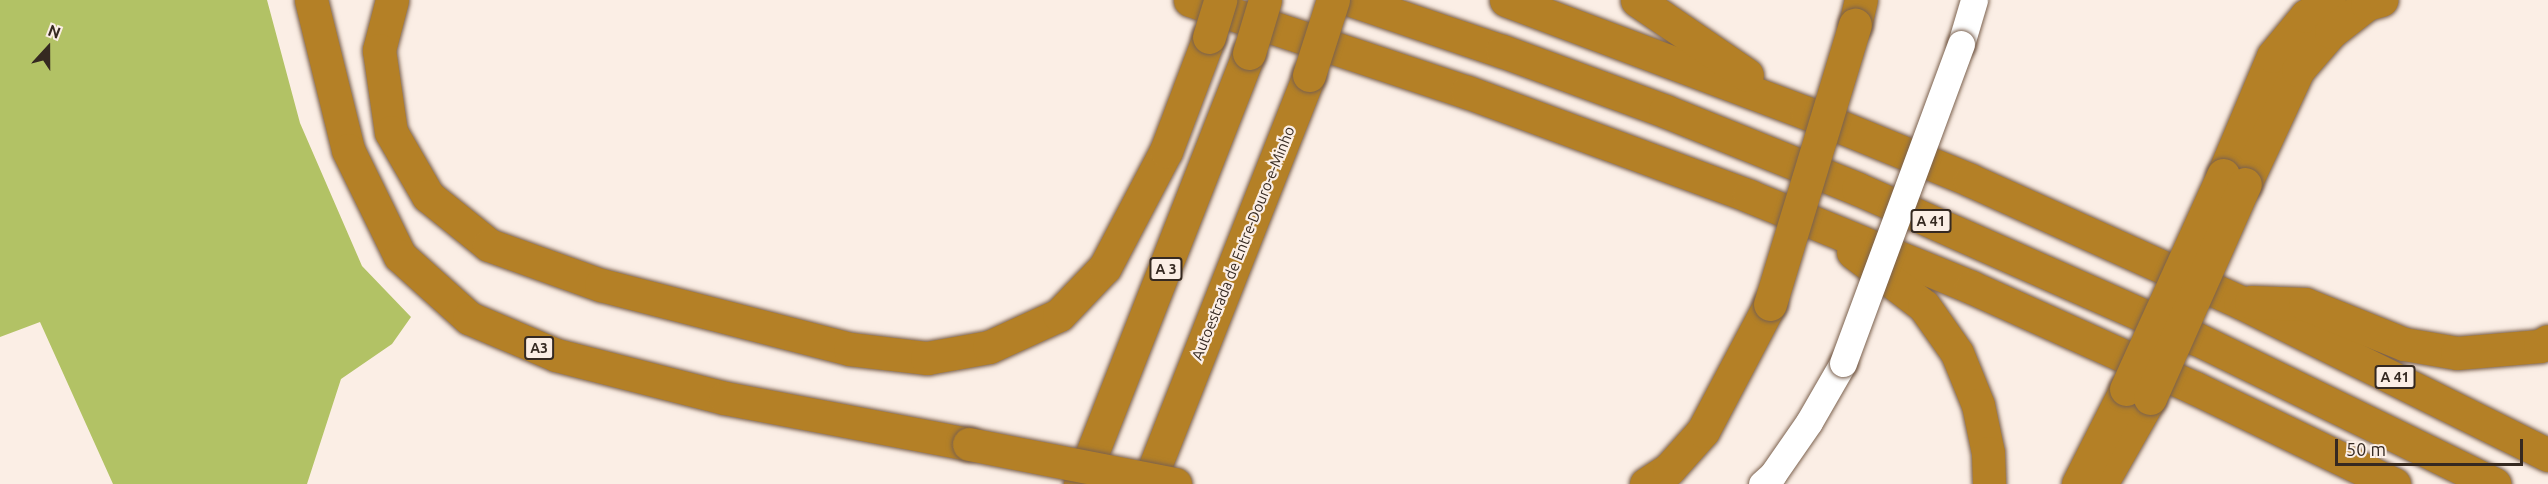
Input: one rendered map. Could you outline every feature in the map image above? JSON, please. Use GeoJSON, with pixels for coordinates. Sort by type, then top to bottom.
{"type":"FeatureCollection","features":[{"type":"Feature","properties":{"kind":"highway","name":"A3"},"geometry":{"type":"LineString","coordinates":[[311,0],[348,150],[395,246],[400,256],[470,318],[567,358],[725,398],[1175,484]]}},
{"type":"Feature","properties":{"kind":"highway"},"geometry":{"type":"LineString","coordinates":[[392,0],[379,50],[391,132],[428,196],[489,244],[624,291],[850,349],[927,358],[989,347],[1059,315],[1105,267],[1166,151],[1209,37],[1220,0]]}},
{"type":"Feature","properties":{"kind":"highway"},"geometry":{"type":"LineString","coordinates":[[1190,0],[1467,92],[1749,196],[1971,287],[2195,387],[2394,484]]}},
{"type":"Feature","properties":{"kind":"highway","name":"A 3"},"geometry":{"type":"LineString","coordinates":[[1080,484],[1250,53],[1266,0]]}},
{"type":"Feature","properties":{"kind":"highway","name":"Autoestrada de Entre-Douro-e-Minho"},"geometry":{"type":"LineString","coordinates":[[1148,484],[1309,75],[1333,0]]}},
{"type":"Feature","properties":{"kind":"highway","name":"A 41"},"geometry":{"type":"LineString","coordinates":[[1351,0],[1502,51],[1654,107],[1858,189],[2197,339],[2494,484]]}},
{"type":"Feature","properties":{"kind":"highway","name":"A 41"},"geometry":{"type":"LineString","coordinates":[[1506,0],[1806,113],[1970,180],[2240,302],[2548,456]]}},
{"type":"Feature","properties":{"kind":"highway"},"geometry":{"type":"LineString","coordinates":[[1637,0],[1697,43],[1806,113]]}},
{"type":"Feature","properties":{"kind":"highway"},"geometry":{"type":"LineString","coordinates":[[2234,179],[2273,56],[2306,16],[2329,0]]}},
{"type":"Feature","properties":{"kind":"highway"},"geometry":{"type":"LineString","coordinates":[[2101,484],[2138,394],[2234,179],[2298,70],[2331,32],[2367,4],[2381,0]]}},
{"type":"Feature","properties":{"kind":"highway"},"geometry":{"type":"LineString","coordinates":[[1646,484],[1669,469],[1703,431],[1770,304],[1858,12]]}},
{"type":"Feature","properties":{"kind":"highway"},"geometry":{"type":"LineString","coordinates":[[1749,196],[1845,246],[1924,306],[1952,345],[1970,379],[1984,429],[1989,484]]}},
{"type":"Feature","properties":{"kind":"highway"},"geometry":{"type":"LineString","coordinates":[[2240,302],[2305,304],[2404,344],[2457,353],[2540,346],[2548,341]]}},
{"type":"Feature","properties":{"kind":"highway"},"geometry":{"type":"LineString","coordinates":[[2078,484],[2138,394]]}},
{"type":"Feature","properties":{"kind":"street"},"geometry":{"type":"LineString","coordinates":[[1761,484],[1773,474],[1809,422],[1843,363],[1961,44],[1974,0]]}},
{"type":"Feature","properties":{"kind":"green space"},"geometry":{"type":"Polygon","coordinates":[[[0,0],[267,0],[300,123],[362,266],[411,317],[392,344],[341,379],[307,484],[113,484],[40,322],[0,337],[0,0]]]}}]}
